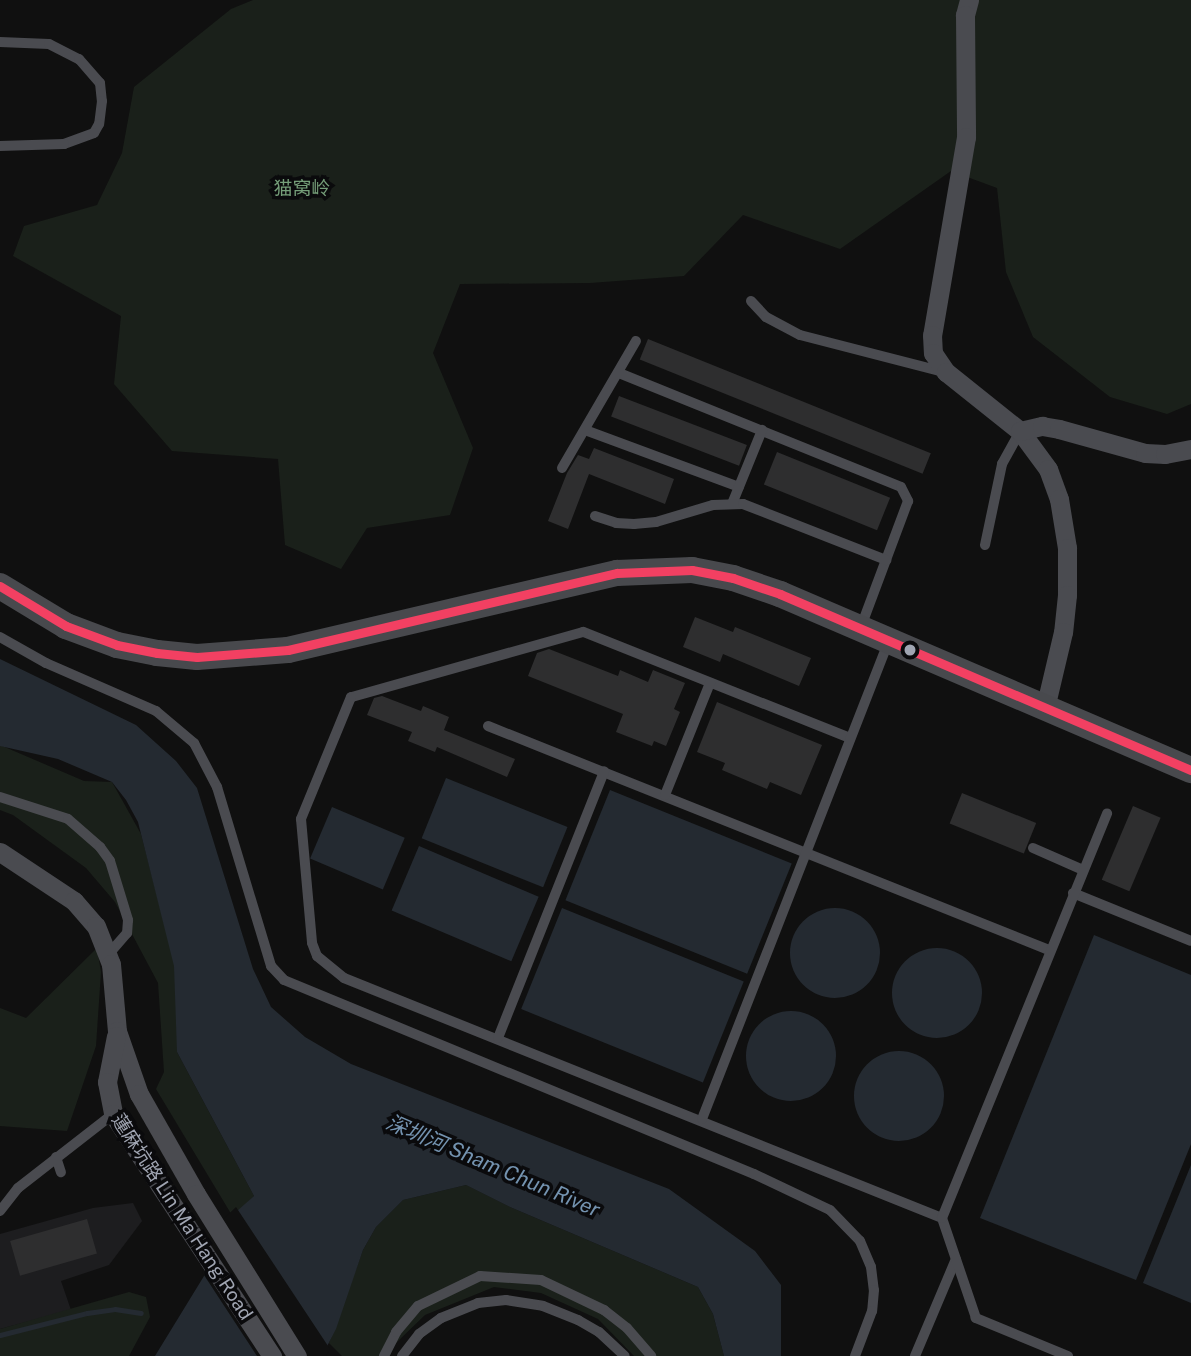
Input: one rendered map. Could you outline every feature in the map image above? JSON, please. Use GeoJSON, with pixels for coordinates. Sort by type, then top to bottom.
{"type":"FeatureCollection","features":[{"type":"Feature","properties":{"kind":"main road"},"geometry":{"type":"LineString","coordinates":[[0,586],[66,626],[117,645],[197,657],[288,650],[617,573],[654,569],[692,570],[733,578],[861,627],[1191,770]]}},
{"type":"Feature","properties":{"kind":"street"},"geometry":{"type":"LineString","coordinates":[[969,0],[965,15],[966,137],[932,335],[933,353],[946,372],[1020,431],[1048,469],[1059,499],[1067,548],[1063,632],[1045,708]]}},
{"type":"Feature","properties":{"kind":"street"},"geometry":{"type":"LineString","coordinates":[[1020,431],[1042,426],[1059,429],[1144,453],[1165,454],[1191,449]]}},
{"type":"Feature","properties":{"kind":"street","name":"蓮麻坑路 Lin Ma Hang Road"},"geometry":{"type":"LineString","coordinates":[[0,852],[82,908],[96,926],[109,954],[117,1031],[139,1094],[297,1356]]}},
{"type":"Feature","properties":{"kind":"street","name":"蓮麻坑路 Lin Ma Hang Road"},"geometry":{"type":"LineString","coordinates":[[117,1031],[107,1082],[113,1114],[272,1356]]}},
{"type":"Feature","properties":{"kind":"lane"},"geometry":{"type":"LineString","coordinates":[[0,42],[49,44],[79,59],[100,83],[102,101],[99,124],[94,133],[64,144],[0,146]]}},
{"type":"Feature","properties":{"kind":"lane"},"geometry":{"type":"LineString","coordinates":[[751,301],[766,317],[800,335],[946,372]]}},
{"type":"Feature","properties":{"kind":"lane"},"geometry":{"type":"LineString","coordinates":[[562,468],[636,341]]}},
{"type":"Feature","properties":{"kind":"lane"},"geometry":{"type":"LineString","coordinates":[[619,373],[901,487],[908,501],[861,627]]}},
{"type":"Feature","properties":{"kind":"lane"},"geometry":{"type":"LineString","coordinates":[[585,430],[739,487]]}},
{"type":"Feature","properties":{"kind":"lane"},"geometry":{"type":"LineString","coordinates":[[733,504],[762,430]]}},
{"type":"Feature","properties":{"kind":"lane"},"geometry":{"type":"LineString","coordinates":[[985,545],[1002,464],[1020,431]]}},
{"type":"Feature","properties":{"kind":"lane"},"geometry":{"type":"LineString","coordinates":[[595,516],[616,523],[634,524],[656,522],[713,505],[733,504],[766,511],[886,560]]}},
{"type":"Feature","properties":{"kind":"lane"},"geometry":{"type":"LineString","coordinates":[[850,738],[583,632],[351,697],[301,818],[309,925],[317,956],[344,978],[702,1119],[942,1218]]}},
{"type":"Feature","properties":{"kind":"lane"},"geometry":{"type":"LineString","coordinates":[[0,637],[46,663],[156,711],[194,743],[217,787],[271,966],[284,980],[754,1174],[830,1210],[860,1241],[873,1278],[872,1311],[855,1356]]}},
{"type":"Feature","properties":{"kind":"lane"},"geometry":{"type":"LineString","coordinates":[[702,1119],[890,640]]}},
{"type":"Feature","properties":{"kind":"lane"},"geometry":{"type":"LineString","coordinates":[[665,796],[710,682]]}},
{"type":"Feature","properties":{"kind":"lane"},"geometry":{"type":"LineString","coordinates":[[488,726],[1049,950]]}},
{"type":"Feature","properties":{"kind":"lane"},"geometry":{"type":"LineString","coordinates":[[498,1038],[604,771]]}},
{"type":"Feature","properties":{"kind":"lane"},"geometry":{"type":"LineString","coordinates":[[0,797],[68,819],[100,847],[110,861],[128,920],[127,933],[109,954]]}},
{"type":"Feature","properties":{"kind":"lane"},"geometry":{"type":"LineString","coordinates":[[1068,1356],[976,1318],[942,1218],[1107,813]]}},
{"type":"Feature","properties":{"kind":"lane"},"geometry":{"type":"LineString","coordinates":[[1033,848],[1083,870]]}},
{"type":"Feature","properties":{"kind":"lane"},"geometry":{"type":"LineString","coordinates":[[1073,892],[1191,941]]}},
{"type":"Feature","properties":{"kind":"lane"},"geometry":{"type":"LineString","coordinates":[[0,1211],[18,1188],[113,1114]]}},
{"type":"Feature","properties":{"kind":"lane"},"geometry":{"type":"LineString","coordinates":[[56,1157],[61,1172]]}},
{"type":"Feature","properties":{"kind":"lane"},"geometry":{"type":"LineString","coordinates":[[915,1356],[956,1259]]}},
{"type":"Feature","properties":{"kind":"lane"},"geometry":{"type":"LineString","coordinates":[[384,1356],[396,1332],[418,1306],[480,1276],[541,1280],[604,1310],[628,1328],[651,1356]]}},
{"type":"Feature","properties":{"kind":"lane"},"geometry":{"type":"LineString","coordinates":[[402,1356],[419,1334],[453,1311],[478,1303],[506,1300],[543,1306],[578,1320],[599,1332],[625,1356]]}},
{"type":"Feature","properties":{"kind":"shaded area"},"geometry":{"type":"Polygon","coordinates":[[[133,1203],[142,1221],[109,1265],[61,1281],[71,1310],[0,1329],[0,1234],[93,1208],[133,1203]]]}},
{"type":"Feature","properties":{"kind":"green space","name":"猫窝岭"},"geometry":{"type":"Polygon","coordinates":[[[253,0],[1191,0],[1191,404],[1167,414],[1110,397],[1033,337],[1006,272],[997,188],[951,171],[840,249],[743,215],[684,276],[590,283],[460,284],[433,353],[473,448],[450,515],[367,528],[341,569],[285,545],[278,459],[172,451],[114,384],[121,316],[13,256],[24,226],[97,205],[122,153],[134,87],[231,9],[253,0]]]}},
{"type":"Feature","properties":{"kind":"green space"},"geometry":{"type":"Polygon","coordinates":[[[0,745],[84,781],[112,782],[141,834],[179,981],[177,1052],[254,1196],[233,1217],[156,1089],[164,1072],[158,983],[115,902],[86,868],[13,815],[0,810],[0,745]]]}},
{"type":"Feature","properties":{"kind":"green space"},"geometry":{"type":"Polygon","coordinates":[[[97,948],[101,972],[96,1046],[67,1131],[0,1126],[0,1008],[26,1018],[97,948]]]}},
{"type":"Feature","properties":{"kind":"green space"},"geometry":{"type":"Polygon","coordinates":[[[466,1185],[510,1207],[698,1287],[713,1314],[724,1356],[634,1356],[598,1319],[541,1293],[494,1287],[425,1315],[395,1344],[390,1356],[342,1356],[329,1343],[363,1250],[376,1227],[403,1200],[466,1185]]]}},
{"type":"Feature","properties":{"kind":"green space"},"geometry":{"type":"Polygon","coordinates":[[[129,1292],[146,1297],[150,1317],[129,1356],[0,1356],[0,1329],[129,1292]]]}},
{"type":"Feature","properties":{"kind":"water","name":"深圳河 Sham Chun River"},"geometry":{"type":"Polygon","coordinates":[[[0,659],[136,725],[176,761],[197,788],[253,969],[271,1007],[305,1037],[351,1064],[669,1189],[755,1251],[781,1285],[781,1356],[724,1356],[713,1314],[698,1287],[510,1207],[466,1185],[403,1200],[376,1227],[363,1250],[336,1329],[322,1356],[155,1356],[223,1245],[219,1227],[254,1196],[177,1052],[174,966],[138,822],[112,782],[58,759],[0,746],[0,659]]]}},
{"type":"Feature","properties":{"kind":"water"},"geometry":{"type":"Polygon","coordinates":[[[446,778],[567,827],[543,887],[422,838],[446,778]]]}},
{"type":"Feature","properties":{"kind":"water"},"geometry":{"type":"Polygon","coordinates":[[[610,790],[792,863],[747,974],[565,900],[610,790]]]}},
{"type":"Feature","properties":{"kind":"water"},"geometry":{"type":"Polygon","coordinates":[[[332,807],[405,838],[383,889],[310,859],[332,807]]]}},
{"type":"Feature","properties":{"kind":"water"},"geometry":{"type":"Polygon","coordinates":[[[419,846],[539,897],[511,961],[392,910],[419,846]]]}},
{"type":"Feature","properties":{"kind":"water"},"geometry":{"type":"Polygon","coordinates":[[[562,908],[744,981],[703,1082],[521,1009],[562,908]]]}},
{"type":"Feature","properties":{"kind":"water"},"geometry":{"type":"Polygon","coordinates":[[[835,908],[852,911],[867,921],[877,936],[880,953],[877,970],[867,985],[852,995],[835,998],[818,995],[803,985],[793,970],[790,953],[793,936],[803,921],[818,911],[835,908]]]}},
{"type":"Feature","properties":{"kind":"water"},"geometry":{"type":"Polygon","coordinates":[[[1094,935],[1191,975],[1191,1144],[1136,1280],[980,1218],[1094,935]]]}},
{"type":"Feature","properties":{"kind":"water"},"geometry":{"type":"Polygon","coordinates":[[[937,948],[954,951],[969,961],[979,976],[982,993],[979,1010],[969,1025],[954,1035],[937,1038],[920,1035],[905,1025],[895,1010],[892,993],[895,976],[905,961],[920,951],[937,948]]]}},
{"type":"Feature","properties":{"kind":"water"},"geometry":{"type":"Polygon","coordinates":[[[791,1011],[808,1014],[823,1024],[833,1039],[836,1056],[833,1073],[823,1088],[808,1098],[791,1101],[774,1098],[759,1088],[749,1073],[746,1056],[749,1039],[759,1024],[774,1014],[791,1011]]]}},
{"type":"Feature","properties":{"kind":"water"},"geometry":{"type":"Polygon","coordinates":[[[899,1051],[916,1054],[931,1064],[941,1079],[944,1096],[941,1113],[931,1128],[916,1138],[899,1141],[882,1138],[867,1128],[857,1113],[854,1096],[857,1079],[867,1064],[882,1054],[899,1051]]]}},
{"type":"Feature","properties":{"kind":"water"},"geometry":{"type":"Polygon","coordinates":[[[1191,1165],[1191,1303],[1143,1283],[1191,1165]]]}},
{"type":"Feature","properties":{"kind":"pier"},"geometry":{"type":"Polygon","coordinates":[[[236,1207],[330,1349],[326,1356],[257,1356],[202,1272],[219,1244],[216,1226],[236,1207]]]}},
{"type":"Feature","properties":{"kind":"building"},"geometry":{"type":"Polygon","coordinates":[[[648,339],[931,453],[923,474],[640,359],[648,339]]]}},
{"type":"Feature","properties":{"kind":"building"},"geometry":{"type":"Polygon","coordinates":[[[619,396],[747,445],[739,466],[611,417],[619,396]]]}},
{"type":"Feature","properties":{"kind":"building"},"geometry":{"type":"Polygon","coordinates":[[[594,448],[674,479],[665,504],[589,474],[568,529],[548,521],[567,473],[578,455],[589,459],[594,448]]]}},
{"type":"Feature","properties":{"kind":"building"},"geometry":{"type":"Polygon","coordinates":[[[777,452],[890,498],[877,530],[764,484],[777,452]]]}},
{"type":"Feature","properties":{"kind":"building"},"geometry":{"type":"Polygon","coordinates":[[[695,617],[733,632],[735,627],[811,658],[799,686],[723,654],[720,662],[683,647],[695,617]]]}},
{"type":"Feature","properties":{"kind":"building"},"geometry":{"type":"Polygon","coordinates":[[[549,649],[618,676],[620,670],[648,682],[653,670],[685,683],[674,709],[680,712],[666,746],[654,741],[652,746],[616,732],[623,714],[528,676],[537,653],[549,649]]]}},
{"type":"Feature","properties":{"kind":"building"},"geometry":{"type":"Polygon","coordinates":[[[382,696],[421,711],[423,706],[449,717],[444,730],[515,759],[507,777],[437,747],[435,752],[408,741],[412,732],[367,715],[374,698],[382,696]]]}},
{"type":"Feature","properties":{"kind":"building"},"geometry":{"type":"Polygon","coordinates":[[[717,702],[822,745],[801,795],[770,782],[767,789],[722,770],[725,763],[697,752],[717,702]]]}},
{"type":"Feature","properties":{"kind":"building"},"geometry":{"type":"Polygon","coordinates":[[[962,793],[1036,823],[1024,854],[950,824],[962,793]]]}},
{"type":"Feature","properties":{"kind":"building"},"geometry":{"type":"Polygon","coordinates":[[[1133,806],[1161,818],[1129,891],[1102,880],[1133,806]]]}},
{"type":"Feature","properties":{"kind":"building"},"geometry":{"type":"Polygon","coordinates":[[[87,1219],[97,1254],[20,1276],[10,1241],[87,1219]]]}},
{"type":"Feature","properties":{"kind":"waterway"},"geometry":{"type":"LineString","coordinates":[[0,1335],[87,1313],[115,1309],[141,1313]]}},
{"type":"Feature","properties":{"kind":"transit line"},"geometry":{"type":"LineString","coordinates":[[0,586],[66,626],[117,645],[197,657],[288,650],[617,573],[692,570],[733,578],[780,594],[1191,770]]}}]}
